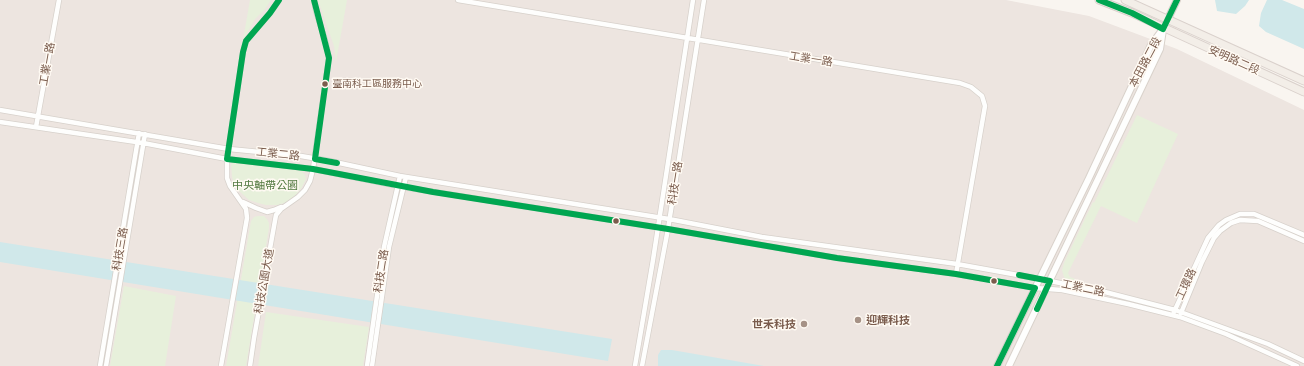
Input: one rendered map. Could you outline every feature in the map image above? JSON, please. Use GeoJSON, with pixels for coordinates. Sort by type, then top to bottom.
{"type":"FeatureCollection","features":[{"type":"Feature","properties":{"kind":"main road","name":"安明路二段"},"geometry":{"type":"LineString","coordinates":[[1099,0],[1132,13],[1304,92]]}},
{"type":"Feature","properties":{"kind":"main road","name":"安明路二段"},"geometry":{"type":"LineString","coordinates":[[1125,0],[1304,80]]}},
{"type":"Feature","properties":{"kind":"street","name":"工業一路"},"geometry":{"type":"LineString","coordinates":[[36,127],[59,0]]}},
{"type":"Feature","properties":{"kind":"street","name":"科技公園大道"},"geometry":{"type":"LineString","coordinates":[[221,366],[247,218],[246,208],[230,186],[227,178],[227,159],[243,52],[246,41],[279,0]]}},
{"type":"Feature","properties":{"kind":"street","name":"科技公園大道"},"geometry":{"type":"LineString","coordinates":[[250,366],[276,215],[281,209],[305,190],[310,181],[315,159],[329,58],[314,0]]}},
{"type":"Feature","properties":{"kind":"street","name":"工業一路"},"geometry":{"type":"LineString","coordinates":[[458,0],[971,86],[982,96],[985,106],[956,274]]}},
{"type":"Feature","properties":{"kind":"street","name":"科技一路"},"geometry":{"type":"LineString","coordinates":[[635,366],[693,0]]}},
{"type":"Feature","properties":{"kind":"street","name":"科技一路"},"geometry":{"type":"LineString","coordinates":[[642,366],[668,229],[704,0]]}},
{"type":"Feature","properties":{"kind":"street"},"geometry":{"type":"LineString","coordinates":[[1164,29],[1177,0]]}},
{"type":"Feature","properties":{"kind":"street","name":"本田路二段"},"geometry":{"type":"LineString","coordinates":[[997,366],[1089,178],[1151,45],[1164,29]]}},
{"type":"Feature","properties":{"kind":"street","name":"本田路二段"},"geometry":{"type":"LineString","coordinates":[[1009,366],[1160,50],[1164,29]]}},
{"type":"Feature","properties":{"kind":"street","name":"工業二路"},"geometry":{"type":"LineString","coordinates":[[0,110],[229,149],[315,159],[400,176],[669,219],[762,237],[957,264],[1040,279],[1105,292],[1175,310],[1181,315],[1297,366]]}},
{"type":"Feature","properties":{"kind":"street","name":"工業二路"},"geometry":{"type":"LineString","coordinates":[[0,122],[138,143],[227,159],[313,169],[400,187],[668,229],[837,258],[956,274],[1035,288],[1062,290],[1172,315],[1181,315],[1268,344],[1304,361]]}},
{"type":"Feature","properties":{"kind":"street","name":"科技三路"},"geometry":{"type":"LineString","coordinates":[[100,366],[139,133]]}},
{"type":"Feature","properties":{"kind":"street","name":"科技三路"},"geometry":{"type":"LineString","coordinates":[[106,366],[145,134]]}},
{"type":"Feature","properties":{"kind":"street","name":"科技二路"},"geometry":{"type":"LineString","coordinates":[[372,366],[389,247],[400,187],[400,176]]}},
{"type":"Feature","properties":{"kind":"street","name":"科技二路"},"geometry":{"type":"LineString","coordinates":[[367,366],[384,246],[400,187],[406,177]]}},
{"type":"Feature","properties":{"kind":"street","name":"科技公園大道"},"geometry":{"type":"LineString","coordinates":[[242,201],[267,212],[290,203]]}},
{"type":"Feature","properties":{"kind":"street","name":"工環路"},"geometry":{"type":"LineString","coordinates":[[1181,315],[1208,238],[1219,224],[1240,214],[1248,214]]}},
{"type":"Feature","properties":{"kind":"street"},"geometry":{"type":"LineString","coordinates":[[1248,220],[1248,214],[1261,217],[1304,235]]}},
{"type":"Feature","properties":{"kind":"street","name":"工環路"},"geometry":{"type":"LineString","coordinates":[[1172,315],[1203,255],[1220,231],[1231,223],[1240,220],[1258,221],[1304,241]]}},
{"type":"Feature","properties":{"kind":"street"},"geometry":{"type":"LineString","coordinates":[[1126,304],[1128,298]]}},
{"type":"Feature","properties":{"kind":"street"},"geometry":{"type":"LineString","coordinates":[[1278,357],[1282,351]]}},
{"type":"Feature","properties":{"kind":"shaded area"},"geometry":{"type":"Polygon","coordinates":[[[0,0],[1006,0],[1089,16],[1177,49],[1304,110],[1304,366],[0,366],[0,0]]]}},
{"type":"Feature","properties":{"kind":"green space"},"geometry":{"type":"Polygon","coordinates":[[[250,0],[271,0],[265,9],[255,19],[243,40],[250,0]]]}},
{"type":"Feature","properties":{"kind":"green space"},"geometry":{"type":"Polygon","coordinates":[[[318,0],[347,0],[336,62],[334,46],[318,0]]]}},
{"type":"Feature","properties":{"kind":"green space"},"geometry":{"type":"Polygon","coordinates":[[[1137,115],[1178,134],[1137,223],[1101,206],[1068,273],[1070,277],[1075,279],[1074,282],[1066,280],[1062,270],[1064,263],[1137,115]]]}},
{"type":"Feature","properties":{"kind":"green space","name":"中央軸帶公園"},"geometry":{"type":"Polygon","coordinates":[[[239,161],[302,171],[306,179],[295,196],[287,202],[278,205],[258,203],[249,200],[234,184],[231,164],[239,161]]]}},
{"type":"Feature","properties":{"kind":"green space","name":"中央軸帶公園"},"geometry":{"type":"Polygon","coordinates":[[[264,216],[267,219],[269,228],[246,366],[226,366],[251,221],[254,217],[264,216]]]}},
{"type":"Feature","properties":{"kind":"green space"},"geometry":{"type":"Polygon","coordinates":[[[124,286],[176,296],[165,366],[110,366],[124,286]]]}},
{"type":"Feature","properties":{"kind":"green space"},"geometry":{"type":"Polygon","coordinates":[[[266,312],[369,327],[363,366],[258,366],[266,312]]]}},
{"type":"Feature","properties":{"kind":"water"},"geometry":{"type":"Polygon","coordinates":[[[1215,0],[1249,0],[1236,14],[1217,11],[1215,0]]]}},
{"type":"Feature","properties":{"kind":"water"},"geometry":{"type":"Polygon","coordinates":[[[1267,0],[1282,0],[1304,9],[1304,49],[1266,32],[1259,26],[1261,13],[1267,0]]]}},
{"type":"Feature","properties":{"kind":"water"},"geometry":{"type":"Polygon","coordinates":[[[0,242],[612,339],[608,361],[0,262],[0,242]]]}},
{"type":"Feature","properties":{"kind":"water"},"geometry":{"type":"Polygon","coordinates":[[[661,350],[672,350],[764,366],[658,366],[658,355],[661,350]]]}},
{"type":"Feature","properties":{"kind":"transit line"},"geometry":{"type":"LineString","coordinates":[[279,0],[246,41],[243,52],[227,159],[313,169],[433,192],[668,229],[837,258],[956,274],[1035,288],[997,366]]}},
{"type":"Feature","properties":{"kind":"transit line"},"geometry":{"type":"LineString","coordinates":[[314,0],[329,58],[315,159],[337,163]]}},
{"type":"Feature","properties":{"kind":"transit line"},"geometry":{"type":"LineString","coordinates":[[1099,0],[1132,13],[1163,29],[1177,0]]}},
{"type":"Feature","properties":{"kind":"transit line"},"geometry":{"type":"LineString","coordinates":[[1019,275],[1050,281],[1037,309]]}},
{"type":"Feature","properties":{"kind":"place","name":"臺南科工區服務中心"},"geometry":{"type":"Point","coordinates":[325,84]}},
{"type":"Feature","properties":{"kind":"place","name":"迎輝科技"},"geometry":{"type":"Point","coordinates":[858,320]}},
{"type":"Feature","properties":{"kind":"place","name":"世禾科技"},"geometry":{"type":"Point","coordinates":[804,324]}}]}
